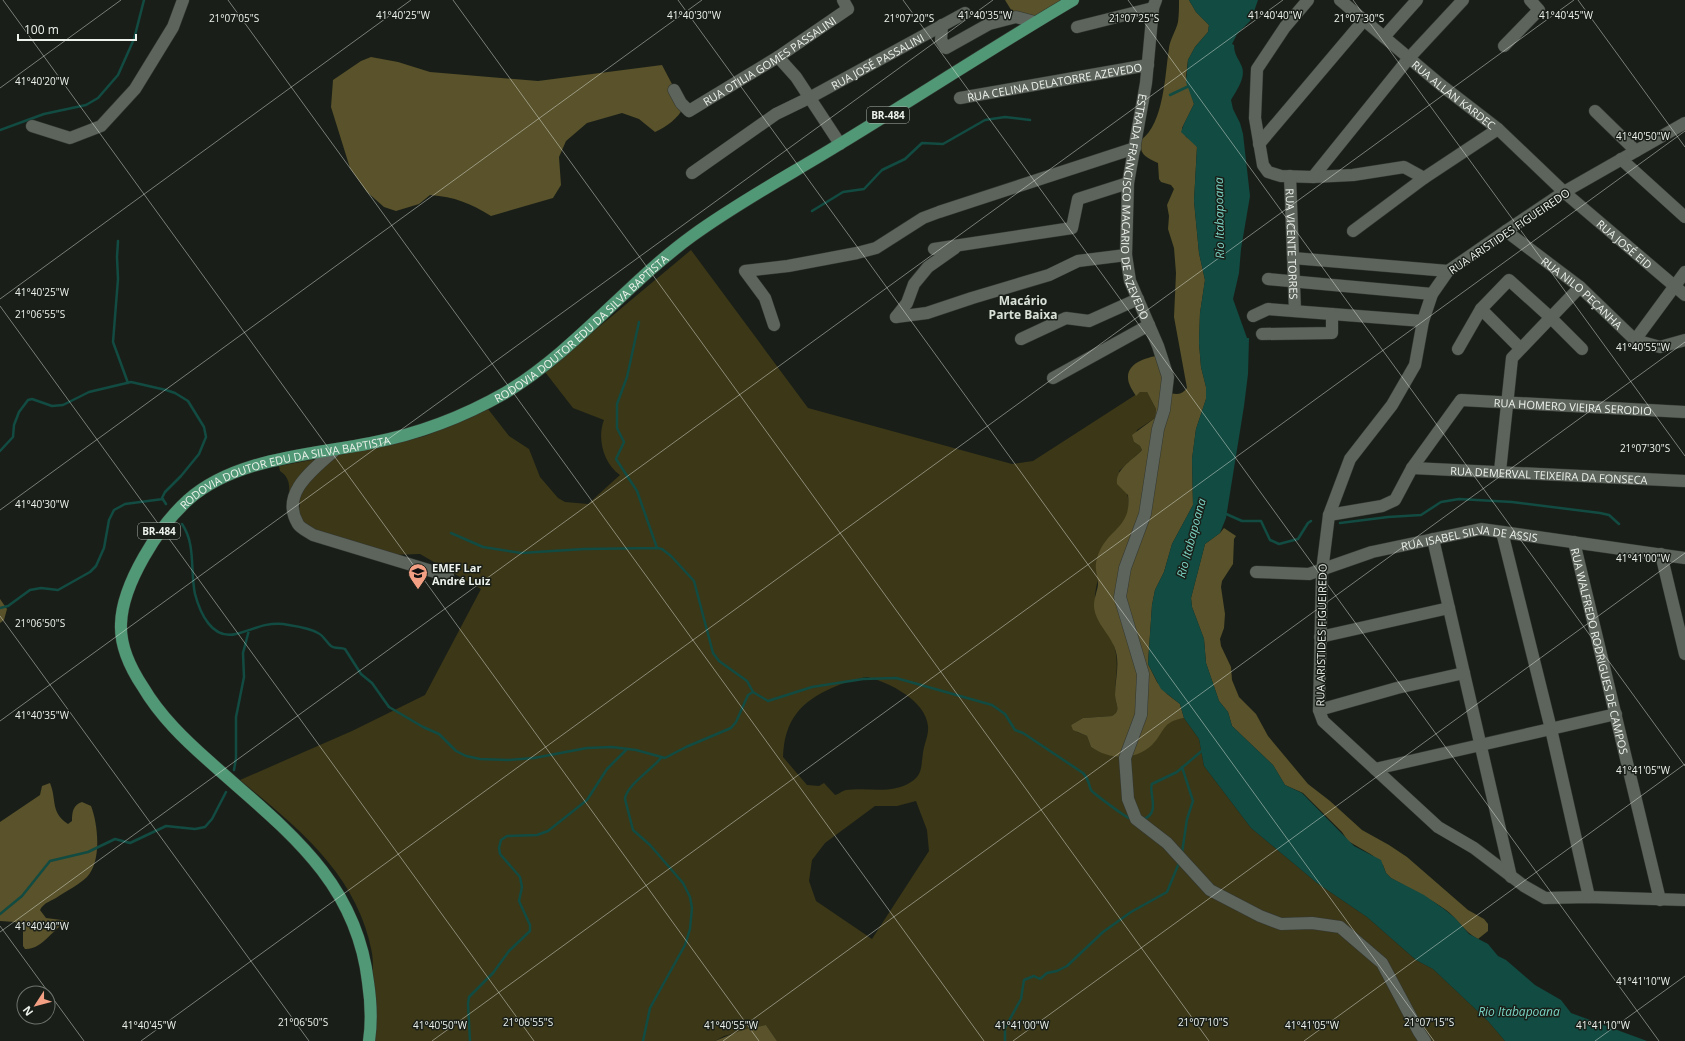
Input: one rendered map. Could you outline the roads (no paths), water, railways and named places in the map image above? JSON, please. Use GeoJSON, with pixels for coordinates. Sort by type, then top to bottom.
{"type":"FeatureCollection","features":[{"type":"Feature","properties":{"kind":"main road","name":"BR-484"},"geometry":{"type":"LineString","coordinates":[[840,144],[1035,22],[1073,0]]}},
{"type":"Feature","properties":{"kind":"main road","name":"RODOVIA DOUTOR EDU DA SILVA BAPTISTA"},"geometry":{"type":"LineString","coordinates":[[369,1041],[371,1002],[367,967],[357,931],[336,887],[312,855],[186,741],[148,696],[134,672],[122,638],[121,620],[126,598],[151,544],[164,525],[192,496],[213,483],[248,468],[423,431],[471,410],[505,392],[559,354],[643,275],[679,246],[739,204],[840,144]]}},
{"type":"Feature","properties":{"kind":"street"},"geometry":{"type":"LineString","coordinates":[[32,126],[70,138],[100,126],[135,89],[173,27],[183,0]]}},
{"type":"Feature","properties":{"kind":"street"},"geometry":{"type":"LineString","coordinates":[[1308,0],[1285,26],[1256,70],[1255,118],[1263,165],[1268,172],[1290,176],[1313,177],[1353,176],[1404,167],[1424,178]]}},
{"type":"Feature","properties":{"kind":"street","name":"RUA ALLAN KARDEC"},"geometry":{"type":"LineString","coordinates":[[1340,0],[1354,4],[1364,20],[1498,129],[1564,192]]}},
{"type":"Feature","properties":{"kind":"street"},"geometry":{"type":"LineString","coordinates":[[1384,37],[1417,0]]}},
{"type":"Feature","properties":{"kind":"street"},"geometry":{"type":"LineString","coordinates":[[1313,177],[1409,58],[1463,0]]}},
{"type":"Feature","properties":{"kind":"street"},"geometry":{"type":"LineString","coordinates":[[1504,46],[1539,10],[1530,0]]}},
{"type":"Feature","properties":{"kind":"street","name":"RUA OTILIA GOMES PASSALINI"},"geometry":{"type":"LineString","coordinates":[[674,90],[681,103],[689,112],[778,57],[846,4]]}},
{"type":"Feature","properties":{"kind":"street"},"geometry":{"type":"LineString","coordinates":[[1077,27],[1154,4]]}},
{"type":"Feature","properties":{"kind":"street","name":"ESTRADA FRANCISCO MACARIO DE AZEVEDO"},"geometry":{"type":"LineString","coordinates":[[1154,4],[1148,65],[1128,183],[1126,255],[1130,281],[1149,325],[1168,376],[1164,410],[1158,429],[1145,514],[1125,568],[1120,596],[1143,674],[1141,715],[1125,758],[1128,799],[1136,819],[1167,843],[1210,890],[1260,916],[1281,924],[1312,923],[1340,927],[1382,963],[1425,1041]]}},
{"type":"Feature","properties":{"kind":"street","name":"RUA JOSÉ PASSALINI"},"geometry":{"type":"LineString","coordinates":[[692,173],[776,114],[811,97],[965,12]]}},
{"type":"Feature","properties":{"kind":"street"},"geometry":{"type":"LineString","coordinates":[[942,25],[941,40],[946,48],[989,24],[1016,17],[1035,22]]}},
{"type":"Feature","properties":{"kind":"street"},"geometry":{"type":"LineString","coordinates":[[1259,144],[1364,20]]}},
{"type":"Feature","properties":{"kind":"street"},"geometry":{"type":"LineString","coordinates":[[778,57],[811,97],[840,144]]}},
{"type":"Feature","properties":{"kind":"street","name":"RUA CELINA DELATORRE AZEVEDO"},"geometry":{"type":"LineString","coordinates":[[960,98],[1148,65]]}},
{"type":"Feature","properties":{"kind":"street"},"geometry":{"type":"LineString","coordinates":[[1595,111],[1636,151]]}},
{"type":"Feature","properties":{"kind":"street","name":"RUA ARISTIDES FIGUEIREDO"},"geometry":{"type":"LineString","coordinates":[[1685,123],[1564,192],[1506,231],[1448,271],[1432,294],[1423,321],[1415,365],[1392,405],[1350,459],[1329,515],[1322,571],[1319,710],[1323,721],[1438,827],[1474,848],[1511,877],[1545,898],[1589,897],[1685,900]]}},
{"type":"Feature","properties":{"kind":"street"},"geometry":{"type":"LineString","coordinates":[[1353,231],[1424,178],[1498,129]]}},
{"type":"Feature","properties":{"kind":"street"},"geometry":{"type":"LineString","coordinates":[[774,325],[765,298],[745,271],[788,266],[857,254],[876,248],[923,218],[1135,148]]}},
{"type":"Feature","properties":{"kind":"street"},"geometry":{"type":"LineString","coordinates":[[1621,159],[1685,217]]}},
{"type":"Feature","properties":{"kind":"street","name":"RUA VICENTE TORRES"},"geometry":{"type":"LineString","coordinates":[[1290,176],[1295,312]]}},
{"type":"Feature","properties":{"kind":"street"},"geometry":{"type":"LineString","coordinates":[[934,249],[956,247],[1072,228],[1078,199],[1128,183]]}},
{"type":"Feature","properties":{"kind":"street","name":"RUA JOSÉ EID"},"geometry":{"type":"LineString","coordinates":[[1564,192],[1685,295]]}},
{"type":"Feature","properties":{"kind":"street","name":"RUA NILO PEÇANHA"},"geometry":{"type":"LineString","coordinates":[[1506,231],[1580,287],[1635,340],[1660,347],[1685,340]]}},
{"type":"Feature","properties":{"kind":"street"},"geometry":{"type":"LineString","coordinates":[[956,247],[928,267],[914,284],[907,303],[896,317],[927,313],[1049,275],[1078,261],[1126,255]]}},
{"type":"Feature","properties":{"kind":"street"},"geometry":{"type":"LineString","coordinates":[[1293,258],[1448,271]]}},
{"type":"Feature","properties":{"kind":"street"},"geometry":{"type":"LineString","coordinates":[[1635,340],[1685,272]]}},
{"type":"Feature","properties":{"kind":"street"},"geometry":{"type":"LineString","coordinates":[[1268,279],[1432,294]]}},
{"type":"Feature","properties":{"kind":"street"},"geometry":{"type":"LineString","coordinates":[[1458,349],[1481,309],[1509,280],[1550,317],[1582,349]]}},
{"type":"Feature","properties":{"kind":"street"},"geometry":{"type":"LineString","coordinates":[[1500,471],[1512,358],[1580,287]]}},
{"type":"Feature","properties":{"kind":"street"},"geometry":{"type":"LineString","coordinates":[[1021,338],[1066,318],[1089,321],[1138,299]]}},
{"type":"Feature","properties":{"kind":"street"},"geometry":{"type":"LineString","coordinates":[[1253,316],[1268,309],[1423,321]]}},
{"type":"Feature","properties":{"kind":"street"},"geometry":{"type":"LineString","coordinates":[[1481,309],[1520,348]]}},
{"type":"Feature","properties":{"kind":"street"},"geometry":{"type":"LineString","coordinates":[[1262,334],[1332,333],[1332,314]]}},
{"type":"Feature","properties":{"kind":"street"},"geometry":{"type":"LineString","coordinates":[[1053,378],[1149,325]]}},
{"type":"Feature","properties":{"kind":"street","name":"RUA HOMERO VIEIRA SERODIO"},"geometry":{"type":"LineString","coordinates":[[1412,468],[1461,400],[1685,412]]}},
{"type":"Feature","properties":{"kind":"street"},"geometry":{"type":"LineString","coordinates":[[335,450],[306,476],[295,492],[293,509],[298,525],[313,535],[448,576]]}},
{"type":"Feature","properties":{"kind":"street"},"geometry":{"type":"LineString","coordinates":[[1329,515],[1382,506],[1395,500],[1412,468]]}},
{"type":"Feature","properties":{"kind":"street","name":"RUA DEMERVAL TEIXEIRA DA FONSECA"},"geometry":{"type":"LineString","coordinates":[[1412,468],[1685,481]]}},
{"type":"Feature","properties":{"kind":"street","name":"RUA ISABEL SILVA DE ASSIS"},"geometry":{"type":"LineString","coordinates":[[1256,572],[1309,574],[1322,571],[1372,552],[1481,529],[1685,558]]}},
{"type":"Feature","properties":{"kind":"street"},"geometry":{"type":"LineString","coordinates":[[1502,532],[1551,729],[1589,897]]}},
{"type":"Feature","properties":{"kind":"street"},"geometry":{"type":"LineString","coordinates":[[1433,539],[1511,877]]}},
{"type":"Feature","properties":{"kind":"street","name":"RUA WALFREDO RODRIGUES DE CAMPOS"},"geometry":{"type":"LineString","coordinates":[[1574,542],[1660,900]]}},
{"type":"Feature","properties":{"kind":"street"},"geometry":{"type":"LineString","coordinates":[[1661,554],[1685,654]]}},
{"type":"Feature","properties":{"kind":"street"},"geometry":{"type":"LineString","coordinates":[[1320,637],[1449,608]]}},
{"type":"Feature","properties":{"kind":"street"},"geometry":{"type":"LineString","coordinates":[[1319,710],[1397,688],[1464,673]]}},
{"type":"Feature","properties":{"kind":"street"},"geometry":{"type":"LineString","coordinates":[[1375,769],[1616,714]]}},
{"type":"Feature","properties":{"kind":"water","name":"Rio Itabapoana"},"geometry":{"type":"Polygon","coordinates":[[[1189,0],[1258,0],[1251,20],[1237,34],[1232,44],[1234,45],[1243,71],[1242,80],[1231,100],[1243,134],[1250,196],[1241,249],[1239,273],[1233,299],[1247,338],[1249,338],[1248,374],[1226,518],[1220,533],[1205,544],[1191,598],[1192,607],[1204,639],[1206,663],[1219,701],[1228,712],[1232,726],[1273,765],[1285,785],[1302,793],[1354,846],[1381,860],[1386,873],[1391,878],[1424,895],[1444,909],[1455,918],[1469,934],[1488,944],[1498,956],[1506,960],[1535,985],[1561,1000],[1571,1013],[1647,1041],[1505,1041],[1488,1021],[1433,969],[1416,960],[1367,917],[1317,883],[1251,828],[1204,766],[1199,739],[1184,718],[1180,704],[1161,689],[1148,664],[1152,605],[1155,590],[1164,572],[1172,544],[1193,505],[1192,459],[1196,429],[1206,399],[1206,387],[1201,367],[1199,343],[1200,313],[1205,280],[1199,253],[1194,201],[1197,147],[1181,132],[1194,104],[1186,82],[1188,60],[1195,47],[1208,32],[1209,25],[1196,12],[1189,0]]]}},
{"type":"Feature","properties":{"kind":"waterway"},"geometry":{"type":"LineString","coordinates":[[0,130],[44,114],[86,105],[98,98],[118,75],[134,39],[144,0]]}},
{"type":"Feature","properties":{"kind":"waterway"},"geometry":{"type":"LineString","coordinates":[[1170,95],[1189,86]]}},
{"type":"Feature","properties":{"kind":"waterway"},"geometry":{"type":"LineString","coordinates":[[812,211],[843,192],[864,189],[882,170],[905,159],[922,143],[943,144],[985,120],[1005,117],[1030,120]]}},
{"type":"Feature","properties":{"kind":"waterway"},"geometry":{"type":"LineString","coordinates":[[118,241],[118,279],[113,342],[128,383]]}},
{"type":"Feature","properties":{"kind":"waterway"},"geometry":{"type":"LineString","coordinates":[[639,322],[627,377],[617,404],[617,428],[624,442],[616,459],[637,491],[657,548]]}},
{"type":"Feature","properties":{"kind":"waterway"},"geometry":{"type":"LineString","coordinates":[[0,451],[13,437],[14,425],[19,412],[28,400],[32,399],[52,406],[63,405],[89,392],[131,382],[166,390],[175,393],[188,401],[204,427],[206,437],[199,454],[181,476],[165,492],[162,498],[166,504]]}},
{"type":"Feature","properties":{"kind":"waterway"},"geometry":{"type":"LineString","coordinates":[[0,608],[8,606],[30,590],[41,588],[58,590],[90,572],[96,566],[104,548],[109,520],[114,510],[125,504],[163,499]]}},
{"type":"Feature","properties":{"kind":"waterway"},"geometry":{"type":"LineString","coordinates":[[1340,523],[1388,517],[1421,515],[1441,502],[1459,499],[1512,502],[1600,513],[1609,515],[1619,524]]}},
{"type":"Feature","properties":{"kind":"waterway"},"geometry":{"type":"LineString","coordinates":[[1224,513],[1242,521],[1261,521],[1270,540],[1279,544],[1298,539],[1308,523],[1311,521]]}},
{"type":"Feature","properties":{"kind":"waterway"},"geometry":{"type":"LineString","coordinates":[[182,524],[191,549],[197,601],[204,617],[214,629],[220,633],[228,635],[265,625],[283,624],[310,629],[320,634],[331,646],[345,649],[361,674],[372,683],[389,707],[423,727],[439,734],[456,751],[466,756],[480,759],[508,760],[534,758],[587,748],[612,747],[636,750],[665,758],[686,747],[731,728],[736,722],[748,695],[753,692]]}},
{"type":"Feature","properties":{"kind":"waterway"},"geometry":{"type":"LineString","coordinates":[[451,533],[483,547],[521,553],[584,549],[662,549],[671,556],[694,581],[713,653],[719,661],[747,681],[753,692],[768,701],[812,687],[863,679],[896,678],[992,705],[1005,714],[1015,730],[1023,733],[1083,773],[1093,792],[1129,818]]}},
{"type":"Feature","properties":{"kind":"waterway"},"geometry":{"type":"LineString","coordinates":[[234,770],[236,758],[236,717],[244,677],[243,653],[249,630]]}},
{"type":"Feature","properties":{"kind":"waterway"},"geometry":{"type":"LineString","coordinates":[[470,1041],[469,997],[493,973],[509,951],[530,931],[530,925],[519,901],[522,887],[520,877],[500,854],[499,848],[501,840],[507,836],[537,835],[548,831],[587,800],[607,769],[627,749]]}},
{"type":"Feature","properties":{"kind":"waterway"},"geometry":{"type":"LineString","coordinates":[[1144,819],[1152,812],[1152,784],[1177,772],[1204,749]]}},
{"type":"Feature","properties":{"kind":"waterway"},"geometry":{"type":"LineString","coordinates":[[643,1041],[650,1008],[685,945],[690,929],[692,908],[690,897],[683,883],[650,845],[633,830],[625,799],[626,794],[634,783],[661,758]]}},
{"type":"Feature","properties":{"kind":"waterway"},"geometry":{"type":"LineString","coordinates":[[1182,767],[1193,801],[1187,819],[1182,853]]}},
{"type":"Feature","properties":{"kind":"waterway"},"geometry":{"type":"LineString","coordinates":[[0,914],[22,896],[50,861],[88,852],[115,839],[130,843],[166,826],[195,829],[205,827],[212,819],[226,792]]}},
{"type":"Feature","properties":{"kind":"waterway"},"geometry":{"type":"LineString","coordinates":[[1005,1041],[1005,1028],[1021,999],[1024,980],[1034,976],[1040,979],[1047,973],[1057,971],[1067,966],[1103,932],[1131,912],[1167,892],[1179,863]]}},
{"type":"Feature","properties":{"kind":"place","name":"EMEF Lar André Luiz"},"geometry":{"type":"Point","coordinates":[418,590]}},
{"type":"Feature","properties":{"kind":"district","name":"Macário Parte Baixa"},"geometry":{"type":"Point","coordinates":[1023,307]}}]}
